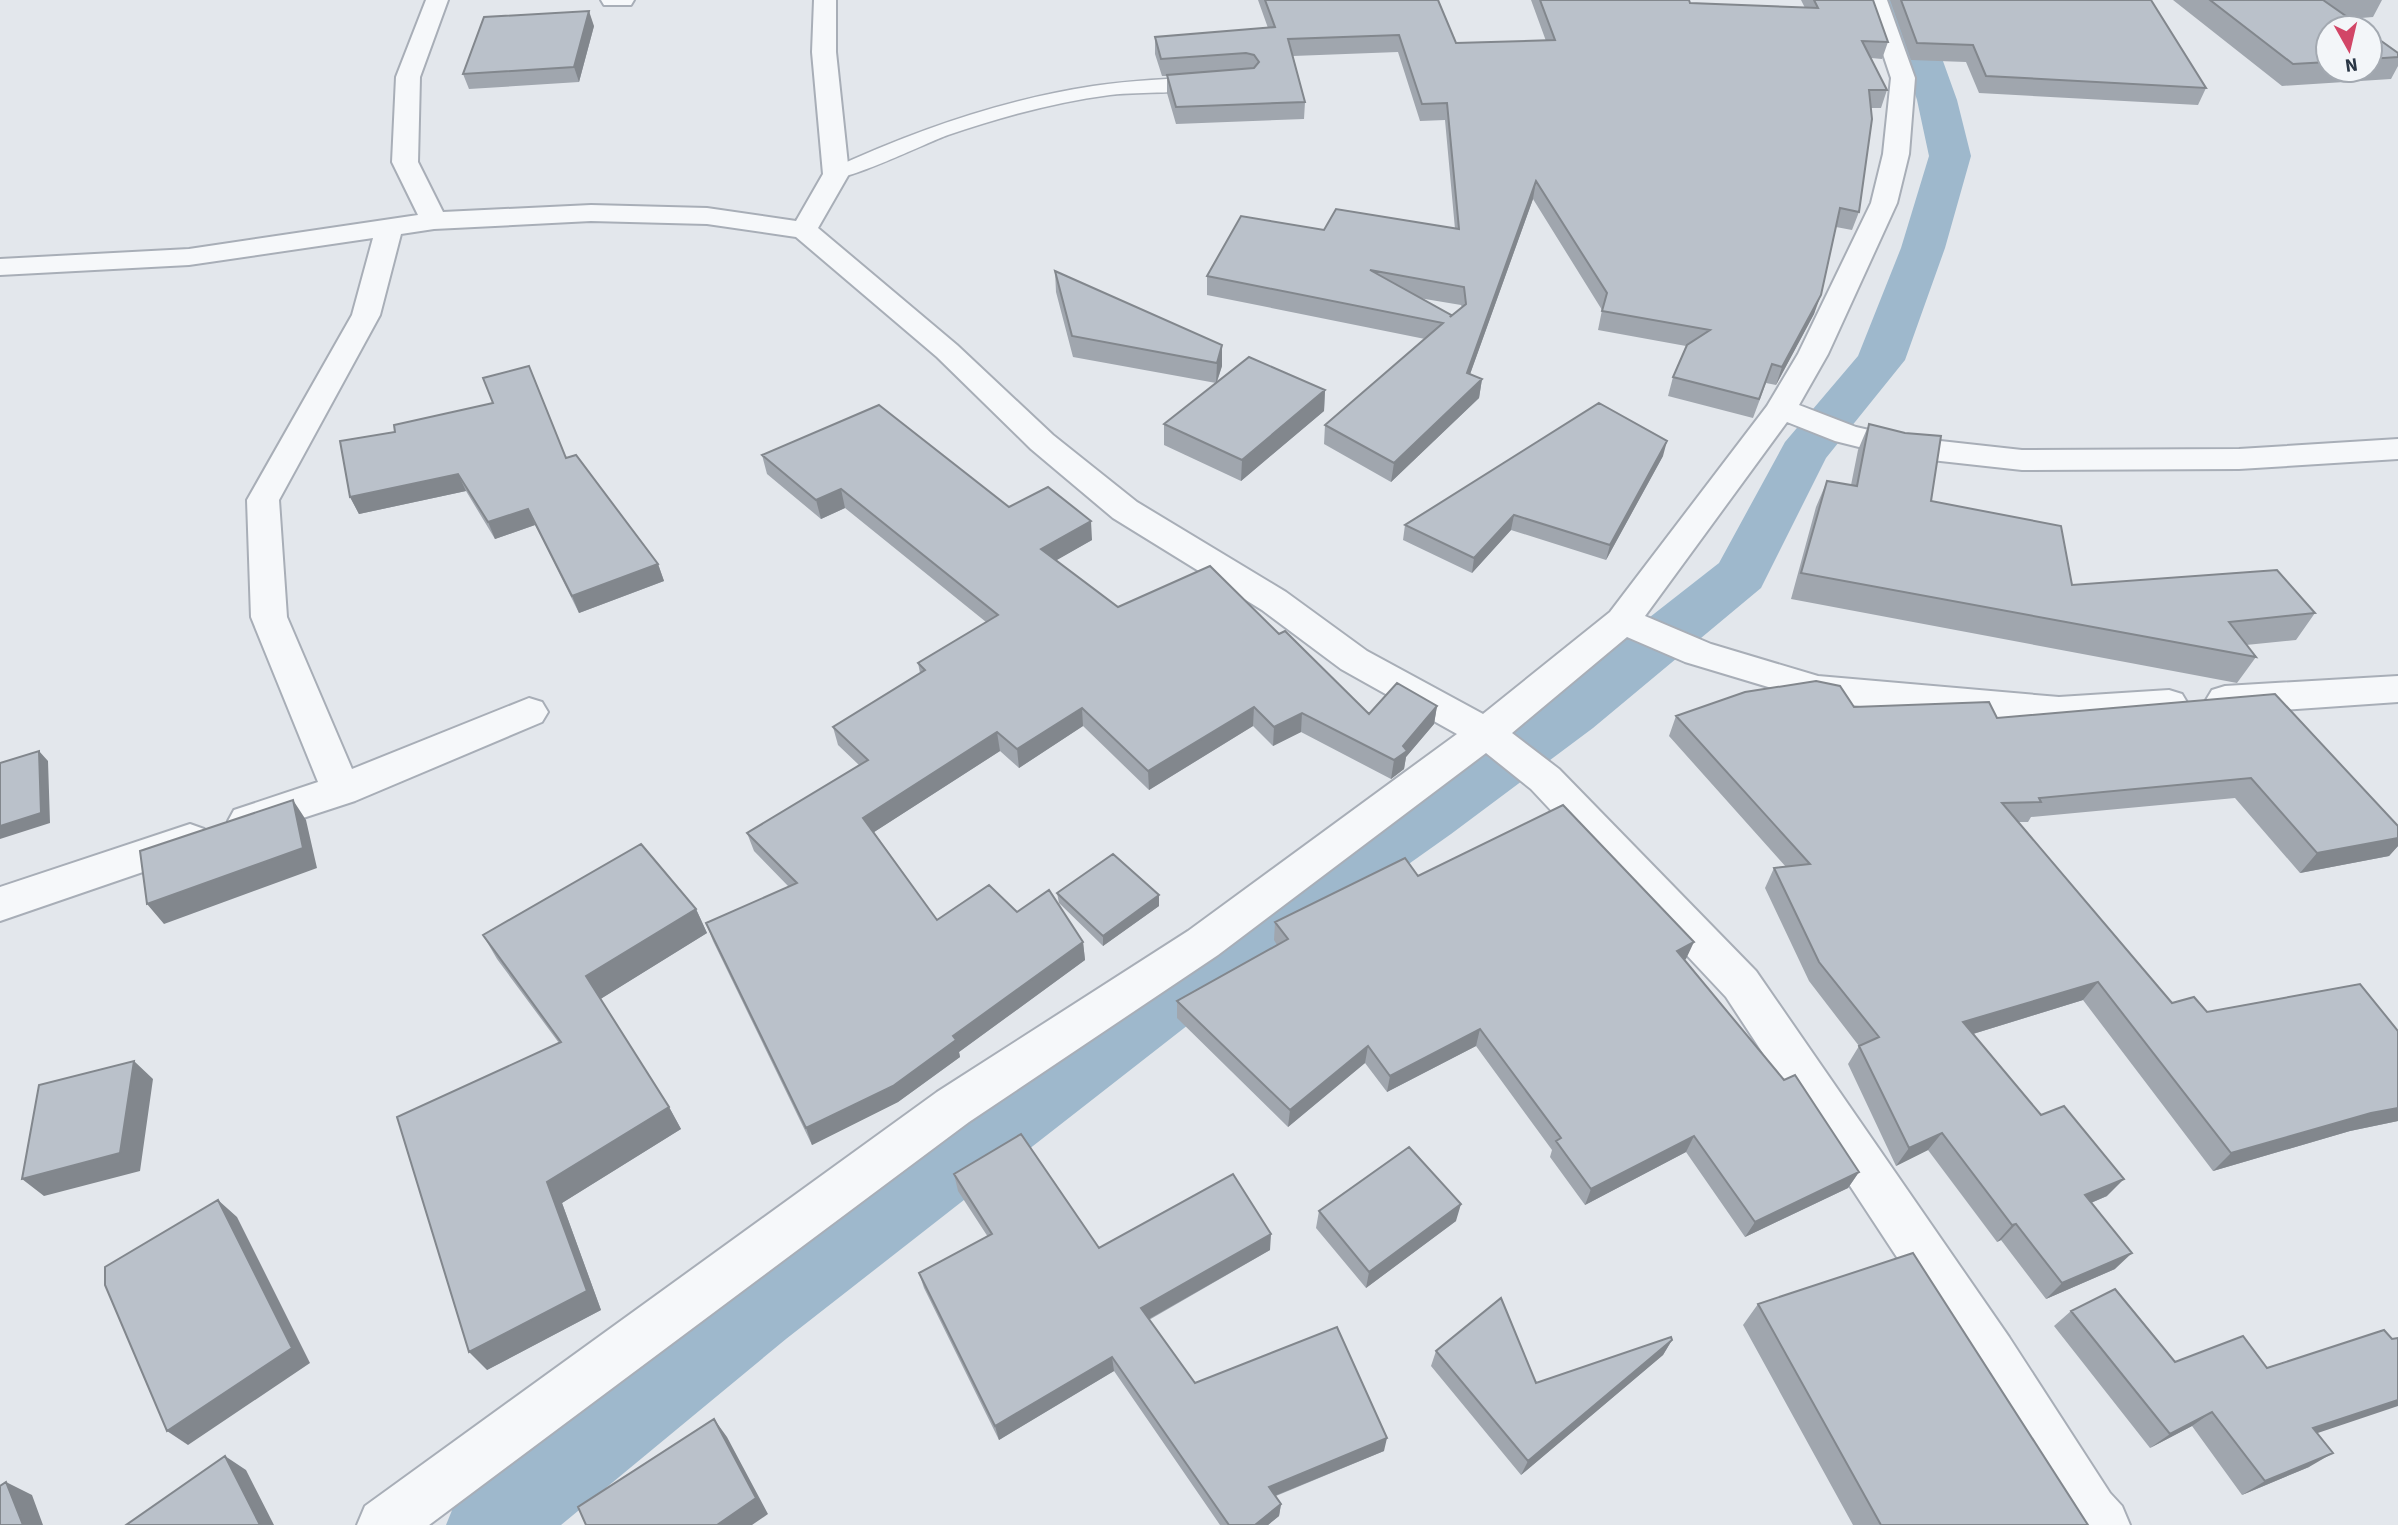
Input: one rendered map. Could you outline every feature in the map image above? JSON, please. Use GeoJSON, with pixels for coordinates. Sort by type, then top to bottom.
{"type":"FeatureCollection","features":[{"type":"Feature","properties":{"kind":"street"},"geometry":{"type":"LineString","coordinates":[[434,221],[405,162],[408,77],[437,0]]}},
{"type":"Feature","properties":{"kind":"street"},"geometry":{"type":"LineString","coordinates":[[612,0],[623,0]]}},
{"type":"Feature","properties":{"kind":"street"},"geometry":{"type":"LineString","coordinates":[[804,230],[836,174],[824,52],[825,0]]}},
{"type":"Feature","properties":{"kind":"street"},"geometry":{"type":"LineString","coordinates":[[383,1525],[953,1107],[1203,943],[1495,740],[1633,626],[1788,412],[1884,203],[1896,154],[1903,78],[1875,0]]}},
{"type":"Feature","properties":{"kind":"street"},"geometry":{"type":"LineString","coordinates":[[0,267],[189,257],[434,221],[591,213],[707,216],[804,230],[947,351],[1042,442],[1125,510],[1274,601],[1354,660],[1495,740],[1545,779],[1741,985],[1991,1355],[2091,1512],[2103,1525]]}},
{"type":"Feature","properties":{"kind":"street"},"geometry":{"type":"LineString","coordinates":[[341,790],[269,617],[263,500],[366,315],[389,229]]}},
{"type":"Feature","properties":{"kind":"street"},"geometry":{"type":"LineString","coordinates":[[1788,412],[1846,434],[1895,446],[2022,460],[2239,459],[2398,449]]}},
{"type":"Feature","properties":{"kind":"street"},"geometry":{"type":"LineString","coordinates":[[1633,626],[1698,653],[1818,688],[2059,711],[2398,689]]}},
{"type":"Feature","properties":{"kind":"street"},"geometry":{"type":"LineString","coordinates":[[0,904],[341,790],[529,712]]}},
{"type":"Feature","properties":{"kind":"lane"},"geometry":{"type":"LineString","coordinates":[[836,174],[898,145],[1004,112],[1091,92],[1233,80]]}},
{"type":"Feature","properties":{"kind":"building"},"geometry":{"type":"Polygon","coordinates":[[[1265,0],[1438,0],[1456,43],[1555,40],[1540,0],[1689,0],[1690,3],[1818,8],[1814,0],[1873,0],[1888,42],[1862,41],[1887,90],[1869,90],[1872,119],[1859,212],[1840,208],[1821,295],[1782,367],[1772,364],[1759,399],[1673,377],[1687,345],[1710,330],[1602,311],[1607,293],[1536,181],[1467,373],[1482,379],[1394,463],[1325,425],[1443,323],[1207,276],[1241,216],[1324,230],[1336,209],[1459,229],[1447,103],[1422,104],[1399,35],[1288,39],[1305,102],[1176,107],[1167,75],[1254,68],[1259,62],[1254,55],[1246,53],[1161,59],[1155,37],[1275,27],[1265,0]],[[1370,270],[1451,315],[1450,317],[1466,304],[1464,287],[1370,270]]]}},
{"type":"Feature","properties":{"kind":"building"},"geometry":{"type":"Polygon","coordinates":[[[1901,0],[2151,0],[2206,88],[1986,76],[1973,45],[1917,43],[1901,0]]]}},
{"type":"Feature","properties":{"kind":"building"},"geometry":{"type":"Polygon","coordinates":[[[2210,0],[2323,0],[2343,14],[2314,14],[2314,63],[2293,64],[2210,0]]]}},
{"type":"Feature","properties":{"kind":"building"},"geometry":{"type":"Polygon","coordinates":[[[589,11],[574,67],[463,74],[484,17],[589,11]]]}},
{"type":"Feature","properties":{"kind":"building"},"geometry":{"type":"Polygon","coordinates":[[[2384,43],[2398,53],[2398,57],[2384,58],[2384,43]]]}},
{"type":"Feature","properties":{"kind":"building"},"geometry":{"type":"Polygon","coordinates":[[[1055,271],[1222,345],[1217,363],[1072,336],[1055,271]]]}},
{"type":"Feature","properties":{"kind":"building"},"geometry":{"type":"Polygon","coordinates":[[[1249,357],[1325,390],[1242,460],[1164,424],[1249,357]]]}},
{"type":"Feature","properties":{"kind":"building"},"geometry":{"type":"Polygon","coordinates":[[[529,366],[566,458],[576,455],[658,564],[572,596],[528,509],[488,522],[458,474],[350,497],[340,441],[395,432],[394,425],[493,403],[483,378],[529,366]]]}},
{"type":"Feature","properties":{"kind":"building"},"geometry":{"type":"Polygon","coordinates":[[[1599,403],[1667,441],[1610,545],[1514,515],[1474,558],[1405,525],[1599,403]]]}},
{"type":"Feature","properties":{"kind":"building"},"geometry":{"type":"Polygon","coordinates":[[[879,405],[1009,507],[1048,487],[1091,521],[1041,549],[1118,607],[1210,566],[1279,634],[1285,631],[1369,714],[1397,683],[1437,706],[1403,746],[1407,751],[1394,760],[1302,713],[1274,727],[1254,707],[1148,771],[1082,708],[1017,749],[997,732],[863,818],[937,920],[989,885],[1017,912],[1049,890],[1083,942],[953,1036],[956,1040],[893,1086],[806,1128],[706,923],[797,883],[747,833],[868,760],[833,727],[925,670],[918,663],[998,615],[841,489],[816,500],[762,455],[879,405]]]}},
{"type":"Feature","properties":{"kind":"building"},"geometry":{"type":"Polygon","coordinates":[[[1869,424],[1905,433],[1941,436],[1931,501],[2061,526],[2072,585],[2277,570],[2315,613],[2229,622],[2256,657],[1801,573],[1827,481],[1857,486],[1869,424]]]}},
{"type":"Feature","properties":{"kind":"building"},"geometry":{"type":"Polygon","coordinates":[[[1816,681],[1840,686],[1854,707],[1989,702],[1997,718],[2275,694],[2398,826],[2398,838],[2317,853],[2251,778],[2039,798],[2041,802],[2002,803],[2172,1003],[2194,997],[2207,1012],[2360,984],[2398,1031],[2398,1108],[2371,1113],[2231,1153],[2098,982],[1963,1022],[2041,1115],[2064,1106],[2124,1179],[2085,1195],[2132,1253],[2062,1283],[2016,1224],[2012,1225],[1942,1133],[1909,1148],[1859,1046],[1879,1037],[1819,962],[1774,868],[1810,864],[1676,716],[1745,692],[1816,681]]]}},
{"type":"Feature","properties":{"kind":"building"},"geometry":{"type":"Polygon","coordinates":[[[39,751],[41,813],[0,826],[0,763],[39,751]]]}},
{"type":"Feature","properties":{"kind":"building"},"geometry":{"type":"Polygon","coordinates":[[[293,800],[303,848],[147,904],[140,851],[293,800]]]}},
{"type":"Feature","properties":{"kind":"building"},"geometry":{"type":"Polygon","coordinates":[[[1563,805],[1694,942],[1677,951],[1784,1080],[1795,1075],[1859,1172],[1755,1222],[1694,1136],[1591,1189],[1556,1141],[1561,1138],[1480,1029],[1390,1076],[1368,1046],[1290,1110],[1177,1001],[1288,939],[1275,922],[1405,858],[1418,876],[1563,805]]]}},
{"type":"Feature","properties":{"kind":"building"},"geometry":{"type":"Polygon","coordinates":[[[641,844],[696,909],[586,976],[669,1107],[547,1182],[587,1291],[469,1352],[397,1117],[561,1042],[483,935],[641,844]]]}},
{"type":"Feature","properties":{"kind":"building"},"geometry":{"type":"Polygon","coordinates":[[[1113,854],[1159,895],[1103,936],[1057,893],[1113,854]]]}},
{"type":"Feature","properties":{"kind":"building"},"geometry":{"type":"Polygon","coordinates":[[[134,1061],[120,1153],[22,1179],[39,1085],[134,1061]]]}},
{"type":"Feature","properties":{"kind":"building"},"geometry":{"type":"Polygon","coordinates":[[[1021,1134],[1099,1248],[1233,1174],[1271,1234],[1141,1308],[1195,1383],[1337,1327],[1387,1438],[1269,1487],[1281,1504],[1255,1525],[1229,1525],[1112,1357],[995,1426],[919,1273],[992,1234],[954,1174],[1021,1134]]]}},
{"type":"Feature","properties":{"kind":"building"},"geometry":{"type":"Polygon","coordinates":[[[1409,1147],[1461,1204],[1369,1272],[1319,1211],[1409,1147]]]}},
{"type":"Feature","properties":{"kind":"building"},"geometry":{"type":"Polygon","coordinates":[[[218,1200],[292,1348],[167,1431],[105,1285],[105,1267],[218,1200]]]}},
{"type":"Feature","properties":{"kind":"building"},"geometry":{"type":"Polygon","coordinates":[[[1913,1253],[2088,1525],[1881,1525],[1758,1304],[1913,1253]]]}},
{"type":"Feature","properties":{"kind":"building"},"geometry":{"type":"Polygon","coordinates":[[[2115,1289],[2175,1362],[2243,1336],[2267,1368],[2384,1330],[2392,1339],[2398,1338],[2398,1400],[2313,1428],[2333,1453],[2265,1481],[2212,1412],[2170,1434],[2071,1311],[2115,1289]]]}},
{"type":"Feature","properties":{"kind":"building"},"geometry":{"type":"Polygon","coordinates":[[[1501,1298],[1536,1383],[1671,1337],[1672,1340],[1528,1461],[1436,1351],[1501,1298]]]}},
{"type":"Feature","properties":{"kind":"building"},"geometry":{"type":"Polygon","coordinates":[[[714,1419],[756,1498],[717,1525],[586,1525],[578,1507],[714,1419]]]}},
{"type":"Feature","properties":{"kind":"building"},"geometry":{"type":"Polygon","coordinates":[[[225,1456],[260,1525],[126,1525],[225,1456]]]}},
{"type":"Feature","properties":{"kind":"building"},"geometry":{"type":"Polygon","coordinates":[[[6,1482],[23,1525],[0,1525],[0,1486],[6,1482]]]}},
{"type":"Feature","properties":{"kind":"waterway"},"geometry":{"type":"LineString","coordinates":[[491,1525],[757,1310],[1227,954],[1428,816],[1571,712],[1741,575],[1803,453],[1881,360],[1923,248],[1950,156],[1937,100],[1903,0]]}}]}
